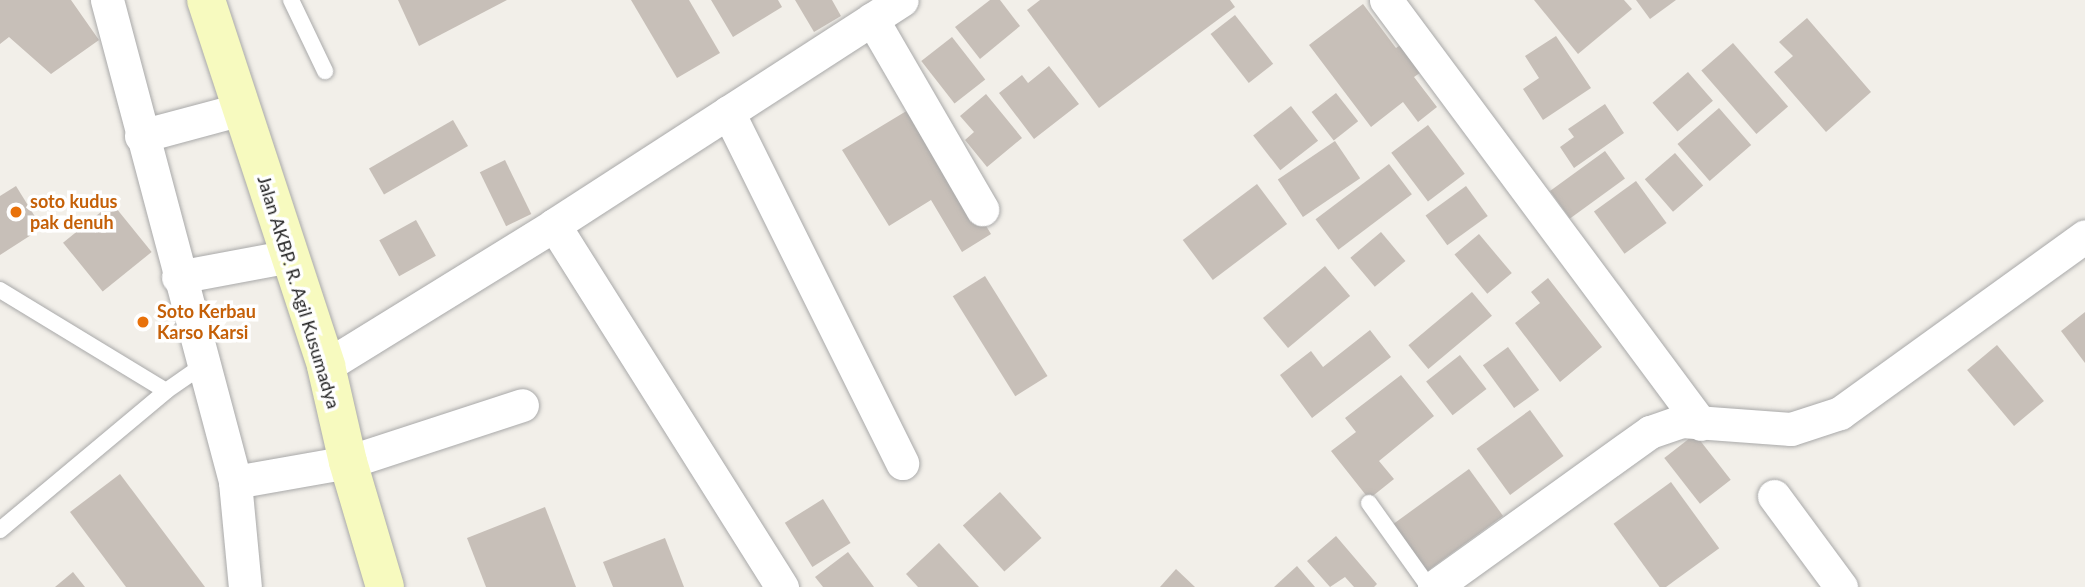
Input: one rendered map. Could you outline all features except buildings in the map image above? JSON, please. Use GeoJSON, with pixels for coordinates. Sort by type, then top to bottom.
{"type":"FeatureCollection","features":[{"type":"Feature","properties":{"kind":"main road","name":"Jalan AKBP. R. Agil Kusumadya"},"geometry":{"type":"LineString","coordinates":[[210,2],[326,366],[348,462],[385,587]]}},
{"type":"Feature","properties":{"kind":"street"},"geometry":{"type":"LineString","coordinates":[[107,0],[178,277],[235,482],[245,587]]}},
{"type":"Feature","properties":{"kind":"street"},"geometry":{"type":"LineString","coordinates":[[326,366],[554,225],[734,124],[872,19],[902,0]]}},
{"type":"Feature","properties":{"kind":"street"},"geometry":{"type":"LineString","coordinates":[[1386,0],[1692,423]]}},
{"type":"Feature","properties":{"kind":"street"},"geometry":{"type":"LineString","coordinates":[[872,19],[982,209]]}},
{"type":"Feature","properties":{"kind":"street"},"geometry":{"type":"LineString","coordinates":[[141,136],[242,109]]}},
{"type":"Feature","properties":{"kind":"street"},"geometry":{"type":"LineString","coordinates":[[734,124],[902,463]]}},
{"type":"Feature","properties":{"kind":"street"},"geometry":{"type":"LineString","coordinates":[[554,225],[782,587]]}},
{"type":"Feature","properties":{"kind":"street"},"geometry":{"type":"LineString","coordinates":[[1431,587],[1650,432],[1692,423],[1791,429],[1840,414],[2085,236]]}},
{"type":"Feature","properties":{"kind":"street"},"geometry":{"type":"LineString","coordinates":[[178,277],[290,256]]}},
{"type":"Feature","properties":{"kind":"street"},"geometry":{"type":"LineString","coordinates":[[235,482],[348,462],[522,405]]}},
{"type":"Feature","properties":{"kind":"street"},"geometry":{"type":"LineString","coordinates":[[1774,496],[1841,587]]}},
{"type":"Feature","properties":{"kind":"lane"},"geometry":{"type":"LineString","coordinates":[[291,0],[325,71]]}},
{"type":"Feature","properties":{"kind":"lane"},"geometry":{"type":"LineString","coordinates":[[0,290],[166,391]]}},
{"type":"Feature","properties":{"kind":"lane"},"geometry":{"type":"LineString","coordinates":[[0,530],[166,391],[202,366]]}},
{"type":"Feature","properties":{"kind":"lane"},"geometry":{"type":"LineString","coordinates":[[1369,503],[1431,587]]}},
{"type":"Feature","properties":{"kind":"place","name":"soto kudus pak denuh"},"geometry":{"type":"Point","coordinates":[16,212]}},
{"type":"Feature","properties":{"kind":"place","name":"Soto Kerbau Karso Karsi"},"geometry":{"type":"Point","coordinates":[143,322]}}]}
